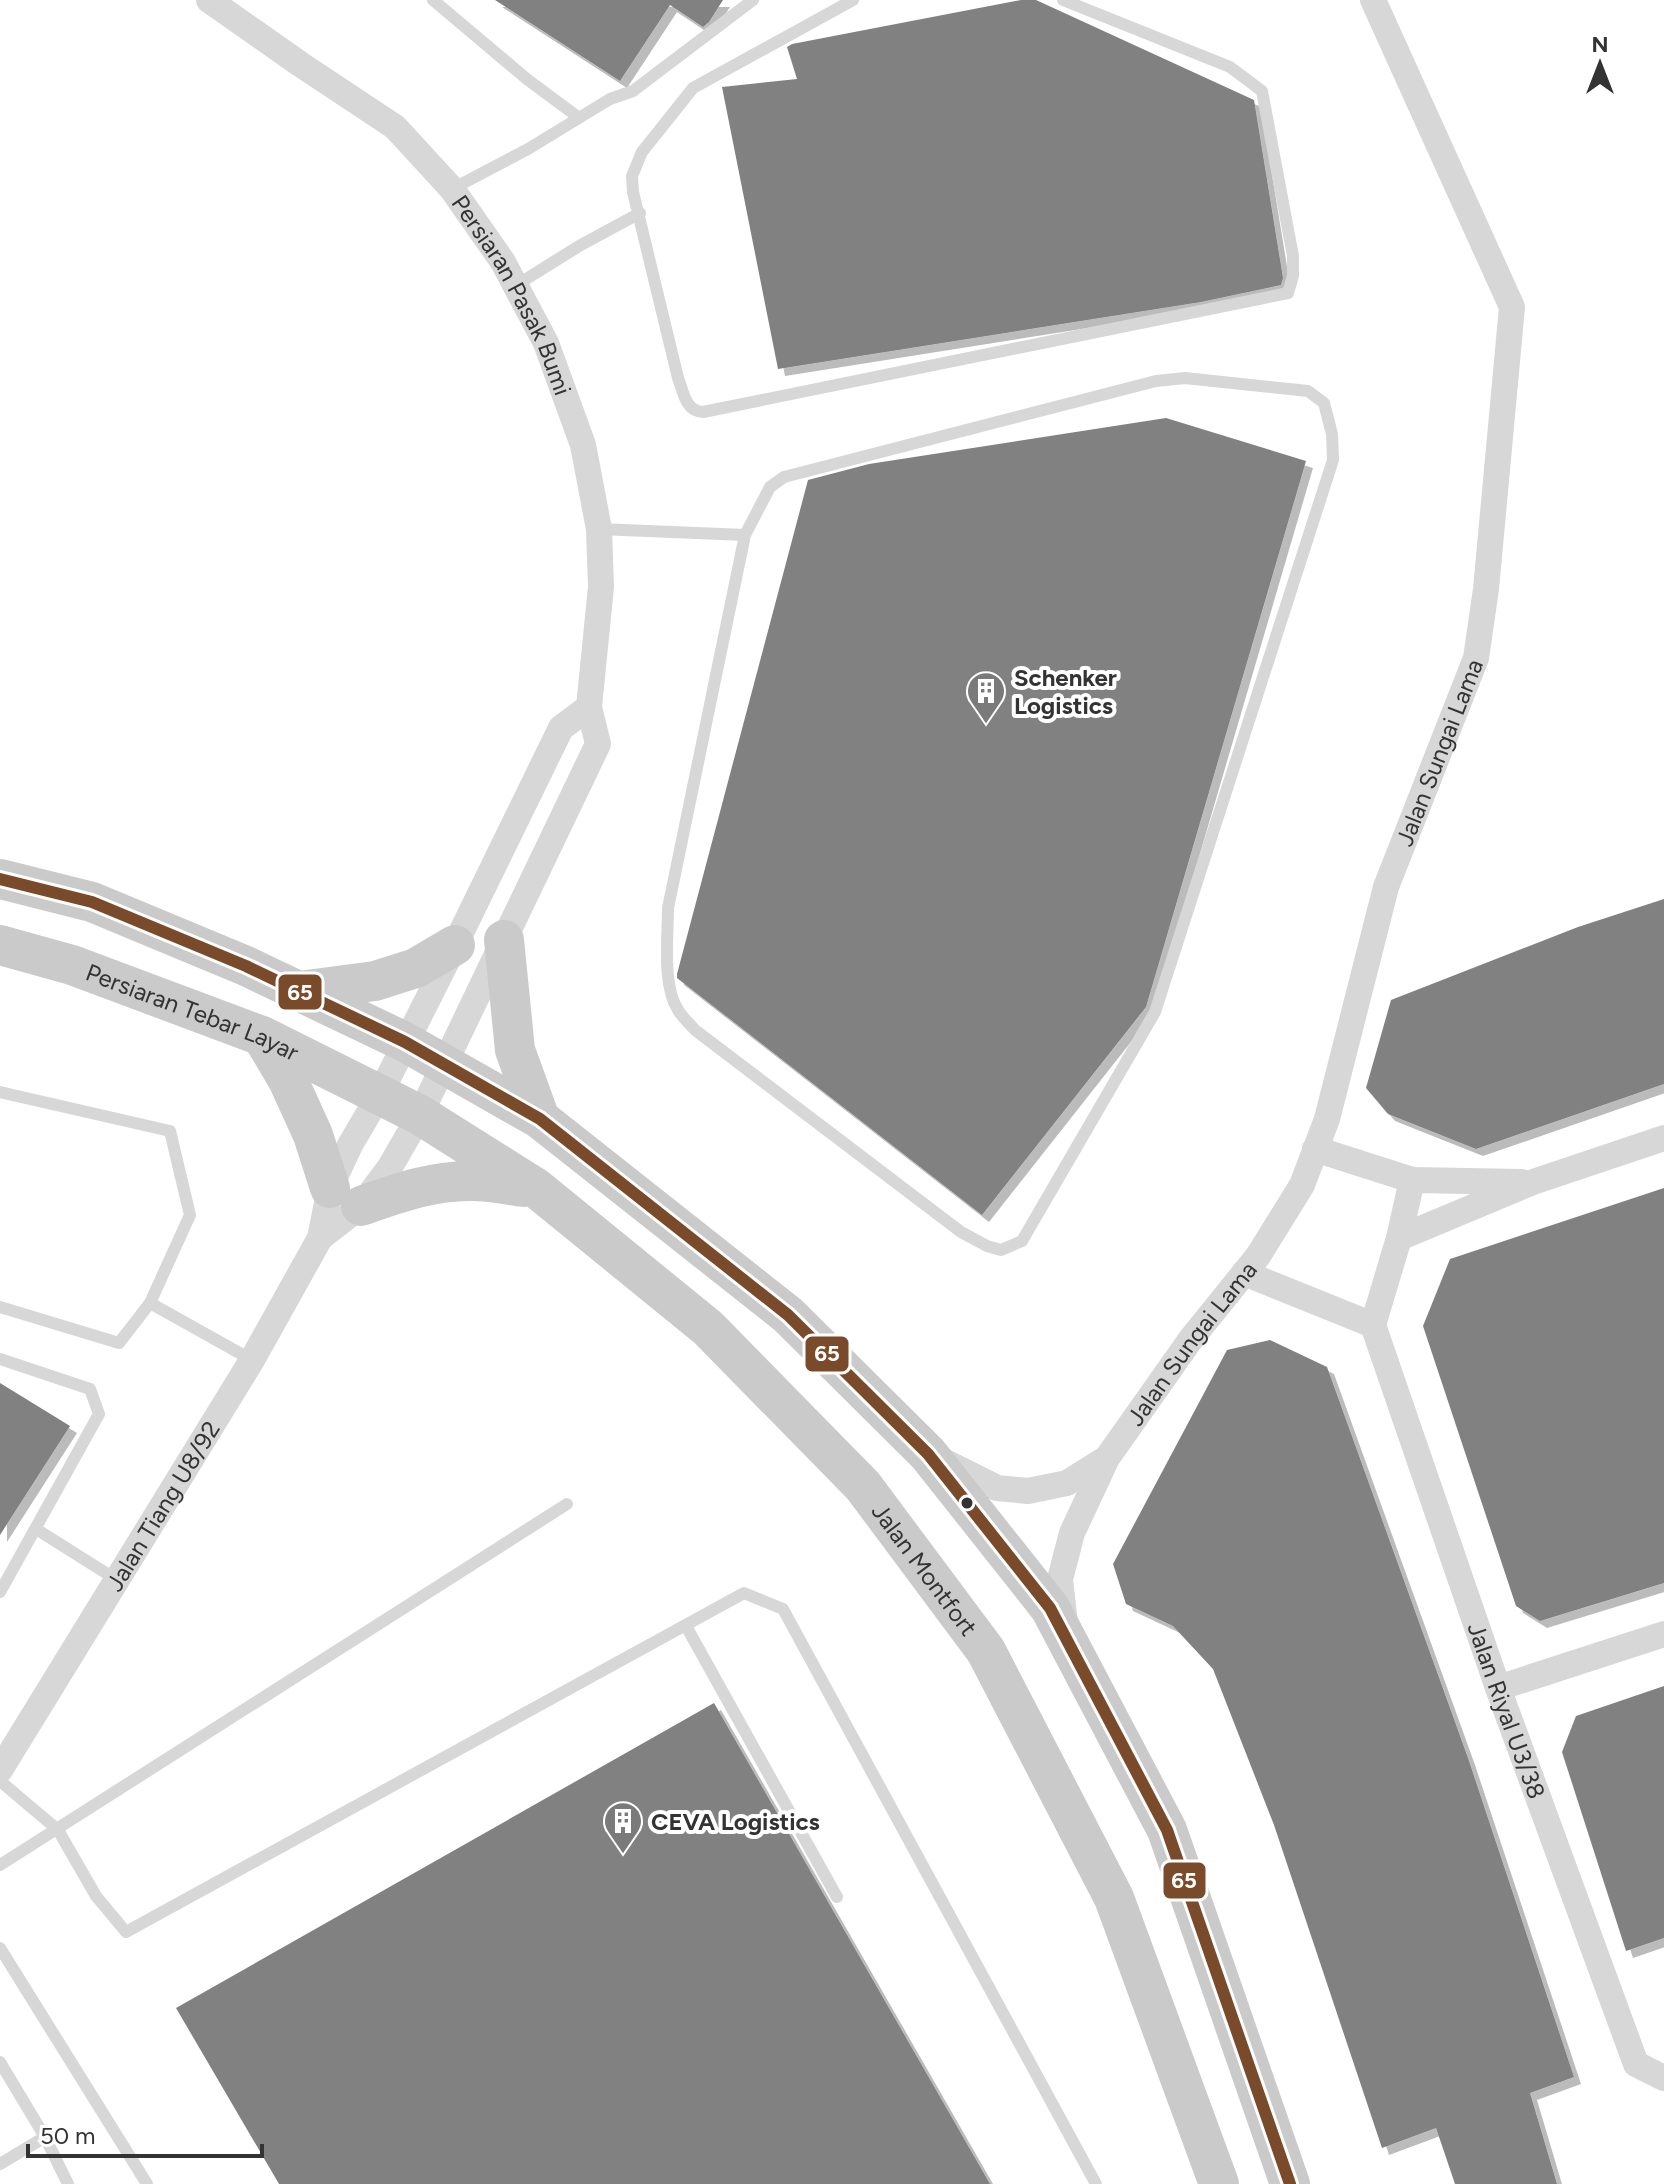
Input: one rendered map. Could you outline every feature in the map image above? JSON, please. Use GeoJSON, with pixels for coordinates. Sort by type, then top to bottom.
{"type":"FeatureCollection","features":[{"type":"Feature","properties":{"kind":"main road"},"geometry":{"type":"LineString","coordinates":[[0,879],[92,902],[246,966],[405,1042],[540,1119],[788,1315],[928,1454],[1050,1608],[1167,1830],[1290,2184]]}},
{"type":"Feature","properties":{"kind":"main road"},"geometry":{"type":"LineString","coordinates":[[504,940],[515,1050],[540,1119]]}},
{"type":"Feature","properties":{"kind":"main road","name":"Persiaran Tebar Layar"},"geometry":{"type":"LineString","coordinates":[[0,945],[72,965],[262,1036],[420,1115]]}},
{"type":"Feature","properties":{"kind":"main road"},"geometry":{"type":"LineString","coordinates":[[299,991],[375,981],[416,968],[455,945]]}},
{"type":"Feature","properties":{"kind":"main road"},"geometry":{"type":"LineString","coordinates":[[262,1036],[288,1080],[346,1197],[475,1180],[536,1188]]}},
{"type":"Feature","properties":{"kind":"main road","name":"Jalan Montfort"},"geometry":{"type":"LineString","coordinates":[[420,1115],[536,1188],[708,1328],[863,1486],[986,1651],[1114,1898],[1219,2184]]}},
{"type":"Feature","properties":{"kind":"street","name":"Persiaran Pasak Bumi"},"geometry":{"type":"LineString","coordinates":[[209,0],[395,127],[452,189],[503,262],[546,343],[583,445],[599,529],[601,587],[589,707],[598,744],[445,1063]]}},
{"type":"Feature","properties":{"kind":"street","name":"Jalan Sungai Lama"},"geometry":{"type":"LineString","coordinates":[[1107,1458],[1191,1339],[1258,1256],[1302,1185],[1327,1119],[1386,887],[1476,658],[1486,589],[1512,307],[1373,0]]}},
{"type":"Feature","properties":{"kind":"street"},"geometry":{"type":"LineString","coordinates":[[405,1042],[561,728],[589,707]]}},
{"type":"Feature","properties":{"kind":"street","name":"Jalan Tiang U8/92"},"geometry":{"type":"LineString","coordinates":[[346,1197],[350,1145],[380,1094],[405,1042]]}},
{"type":"Feature","properties":{"kind":"street","name":"Jalan Tiang U8/92"},"geometry":{"type":"LineString","coordinates":[[0,1770],[252,1360],[320,1238],[346,1197],[390,1167],[445,1063]]}},
{"type":"Feature","properties":{"kind":"street"},"geometry":{"type":"LineString","coordinates":[[1399,1238],[1533,1182],[1664,1138]]}},
{"type":"Feature","properties":{"kind":"street"},"geometry":{"type":"LineString","coordinates":[[1315,1149],[1412,1180],[1533,1182]]}},
{"type":"Feature","properties":{"kind":"street"},"geometry":{"type":"LineString","coordinates":[[1244,1273],[1373,1325],[1399,1238],[1412,1180]]}},
{"type":"Feature","properties":{"kind":"street","name":"Jalan Riyal U3/38"},"geometry":{"type":"LineString","coordinates":[[1373,1325],[1498,1688],[1636,2064],[1664,2078]]}},
{"type":"Feature","properties":{"kind":"street"},"geometry":{"type":"LineString","coordinates":[[928,1454],[997,1488],[1028,1491],[1067,1483],[1107,1458]]}},
{"type":"Feature","properties":{"kind":"street"},"geometry":{"type":"LineString","coordinates":[[1066,1640],[1060,1579],[1072,1533],[1107,1458]]}},
{"type":"Feature","properties":{"kind":"street"},"geometry":{"type":"LineString","coordinates":[[1498,1688],[1664,1634]]}},
{"type":"Feature","properties":{"kind":"lane"},"geometry":{"type":"LineString","coordinates":[[433,0],[528,80],[578,117]]}},
{"type":"Feature","properties":{"kind":"lane"},"geometry":{"type":"LineString","coordinates":[[452,189],[528,149],[610,99],[633,91],[753,0]]}},
{"type":"Feature","properties":{"kind":"lane"},"geometry":{"type":"LineString","coordinates":[[853,0],[693,88],[642,152],[632,176],[633,192],[678,378],[688,406],[697,412],[1288,293],[1293,276],[1293,256],[1262,91],[1230,67],[1063,0]]}},
{"type":"Feature","properties":{"kind":"lane"},"geometry":{"type":"LineString","coordinates":[[515,286],[640,213]]}},
{"type":"Feature","properties":{"kind":"lane"},"geometry":{"type":"LineString","coordinates":[[1185,378],[1308,391],[1324,403],[1332,434],[1333,460],[1155,1012],[1022,1241],[1001,1250],[961,1232],[695,1030],[677,1010],[670,990],[668,908],[745,535],[770,487],[784,477],[1156,381],[1185,378]]}},
{"type":"Feature","properties":{"kind":"lane"},"geometry":{"type":"LineString","coordinates":[[599,529],[745,535]]}},
{"type":"Feature","properties":{"kind":"lane"},"geometry":{"type":"LineString","coordinates":[[0,1092],[170,1131],[190,1215],[150,1303],[119,1343],[0,1307]]}},
{"type":"Feature","properties":{"kind":"lane"},"geometry":{"type":"LineString","coordinates":[[150,1303],[252,1360]]}},
{"type":"Feature","properties":{"kind":"lane"},"geometry":{"type":"LineString","coordinates":[[0,1359],[90,1389],[99,1414],[0,1592]]}},
{"type":"Feature","properties":{"kind":"lane"},"geometry":{"type":"LineString","coordinates":[[0,1865],[567,1504]]}},
{"type":"Feature","properties":{"kind":"lane"},"geometry":{"type":"LineString","coordinates":[[36,1529],[117,1580]]}},
{"type":"Feature","properties":{"kind":"lane"},"geometry":{"type":"LineString","coordinates":[[0,1781],[58,1830],[96,1896],[126,1932],[744,1593],[783,1609],[1096,2184]]}},
{"type":"Feature","properties":{"kind":"lane"},"geometry":{"type":"LineString","coordinates":[[686,1626],[837,1897]]}},
{"type":"Feature","properties":{"kind":"lane"},"geometry":{"type":"LineString","coordinates":[[0,1948],[147,2184]]}},
{"type":"Feature","properties":{"kind":"lane"},"geometry":{"type":"LineString","coordinates":[[0,2062],[4,2078],[45,2137],[68,2184]]}},
{"type":"Feature","properties":{"kind":"lane"},"geometry":{"type":"LineString","coordinates":[[0,2164],[45,2137]]}},
{"type":"Feature","properties":{"kind":"building"},"geometry":{"type":"Polygon","coordinates":[[[495,0],[723,0],[703,27],[670,5],[620,81],[495,0]]]}},
{"type":"Feature","properties":{"kind":"building"},"geometry":{"type":"Polygon","coordinates":[[[1021,0],[1036,0],[1254,100],[1283,278],[1281,285],[1201,302],[778,369],[722,87],[797,79],[787,47],[792,44],[1021,0]]]}},
{"type":"Feature","properties":{"kind":"building","name":"Schenker Logistics"},"geometry":{"type":"Polygon","coordinates":[[[1166,418],[1306,461],[1146,1007],[982,1215],[677,978],[677,974],[808,480],[869,464],[1166,418]]]}},
{"type":"Feature","properties":{"kind":"building"},"geometry":{"type":"Polygon","coordinates":[[[1664,899],[1664,1084],[1476,1149],[1388,1114],[1366,1088],[1391,1000],[1578,927],[1664,899]]]}},
{"type":"Feature","properties":{"kind":"building"},"geometry":{"type":"Polygon","coordinates":[[[1664,1188],[1664,1583],[1540,1621],[1516,1606],[1423,1326],[1450,1259],[1664,1188]]]}},
{"type":"Feature","properties":{"kind":"building"},"geometry":{"type":"Polygon","coordinates":[[[1270,1340],[1327,1367],[1468,1758],[1574,2077],[1530,2093],[1557,2184],[1455,2184],[1436,2128],[1382,2148],[1274,1825],[1213,1669],[1173,1626],[1126,1604],[1113,1564],[1227,1350],[1270,1340]]]}},
{"type":"Feature","properties":{"kind":"building"},"geometry":{"type":"Polygon","coordinates":[[[0,1383],[70,1426],[0,1535],[0,1383]]]}},
{"type":"Feature","properties":{"kind":"building"},"geometry":{"type":"Polygon","coordinates":[[[1664,1686],[1664,1938],[1626,1951],[1562,1752],[1576,1716],[1664,1686]]]}},
{"type":"Feature","properties":{"kind":"building","name":"CEVA Logistics"},"geometry":{"type":"Polygon","coordinates":[[[714,1703],[990,2184],[279,2184],[176,2008],[714,1703]]]}},
{"type":"Feature","properties":{"kind":"transit line","name":"65"},"geometry":{"type":"LineString","coordinates":[[0,879],[92,902],[246,966],[405,1042],[540,1119],[788,1315],[928,1454],[1050,1608],[1167,1830],[1290,2184]]}},
{"type":"Feature","properties":{"kind":"place","name":"Schenker Logistics"},"geometry":{"type":"Point","coordinates":[986,725]}},
{"type":"Feature","properties":{"kind":"place","name":"CEVA Logistics"},"geometry":{"type":"Point","coordinates":[623,1855]}}]}
